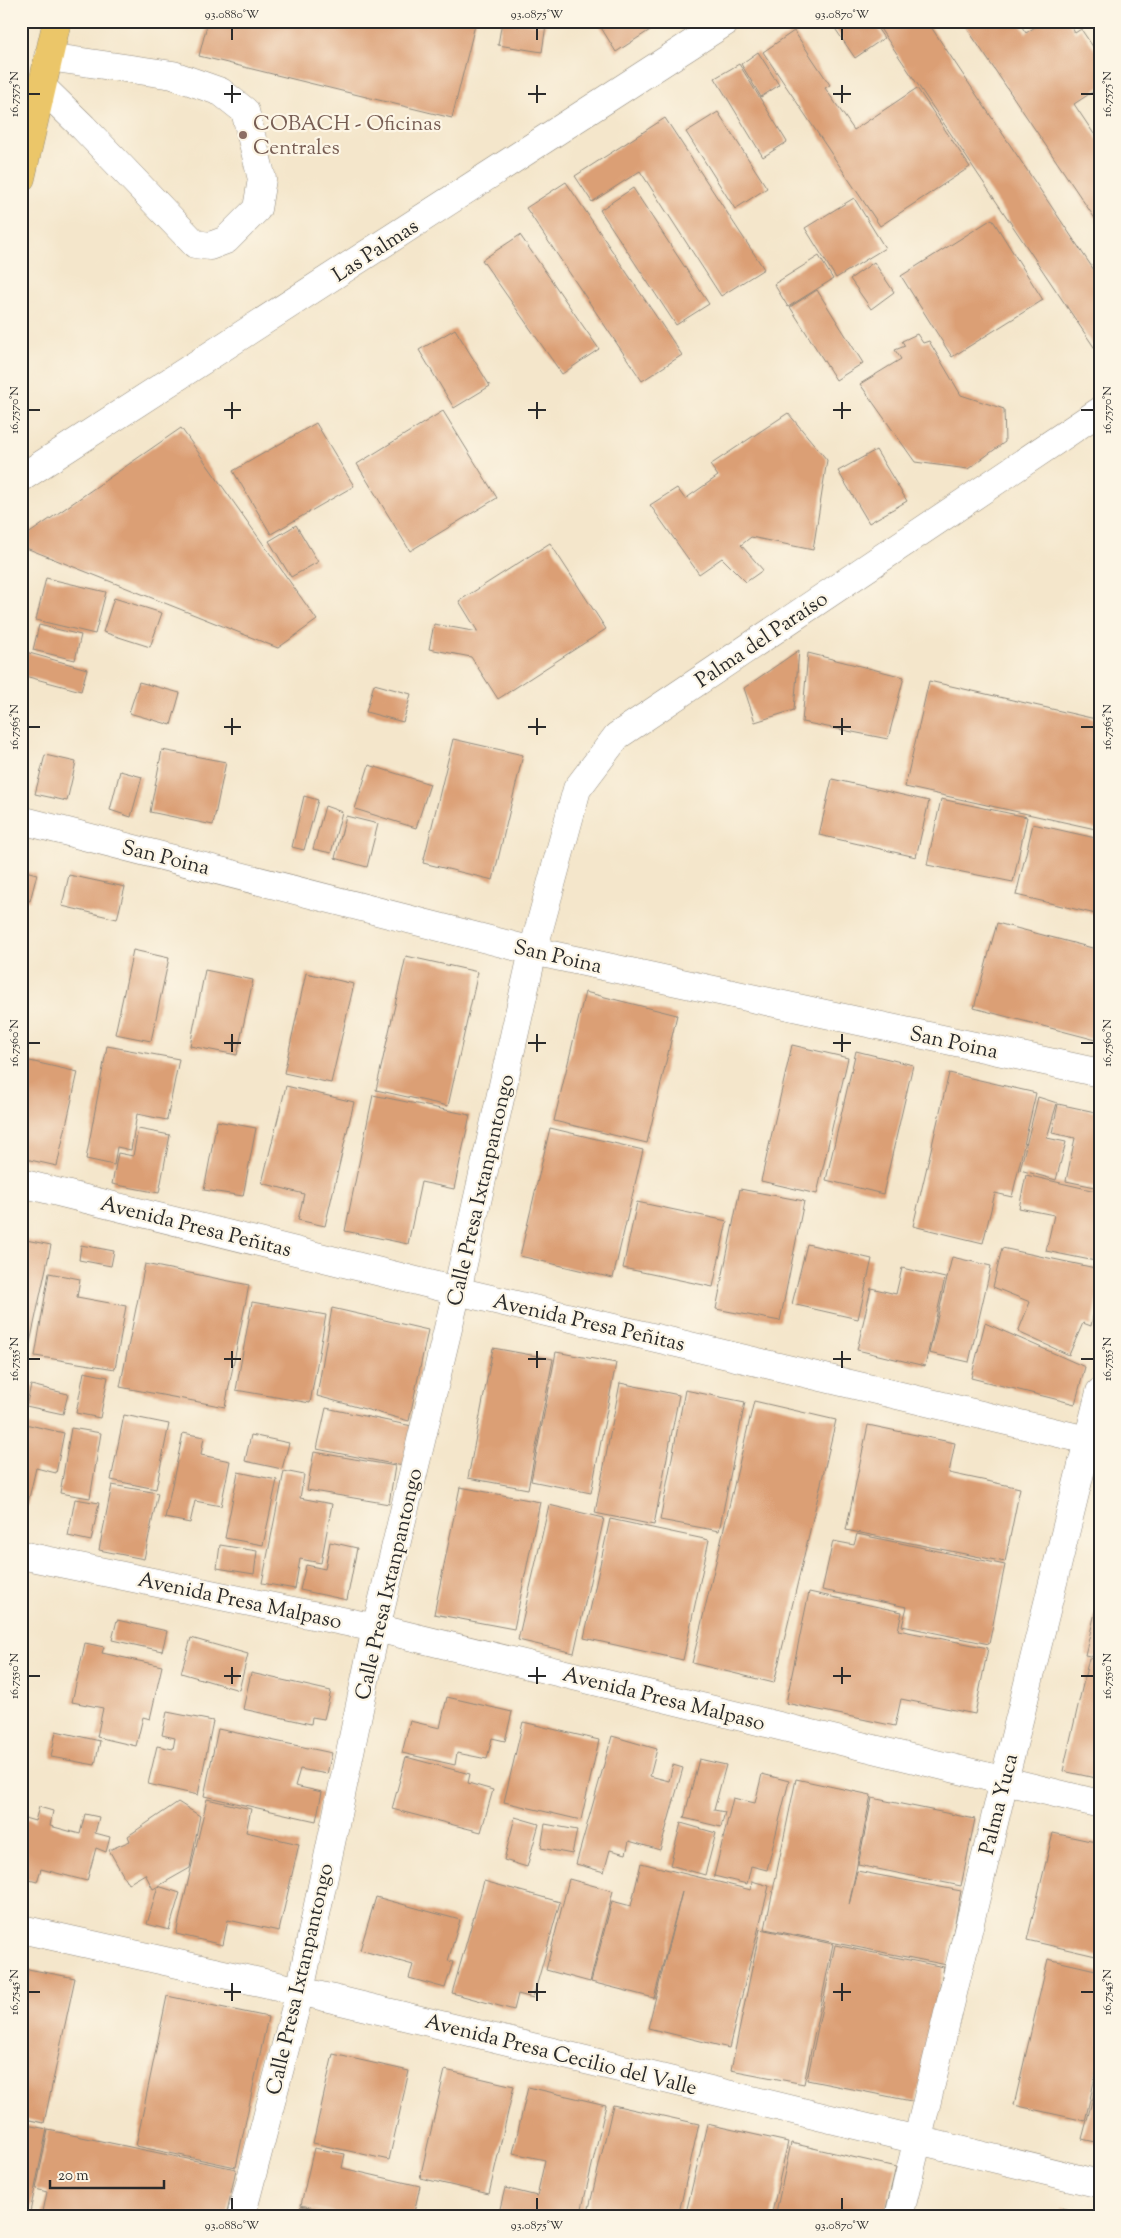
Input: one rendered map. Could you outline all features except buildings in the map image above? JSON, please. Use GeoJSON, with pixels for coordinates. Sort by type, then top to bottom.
{"type":"FeatureCollection","features":[{"type":"Feature","properties":{"kind":"main road"},"geometry":{"type":"LineString","coordinates":[[21,178],[56,21]]}},
{"type":"Feature","properties":{"kind":"street","name":"Las Palmas"},"geometry":{"type":"LineString","coordinates":[[21,478],[727,21]]}},
{"type":"Feature","properties":{"kind":"street"},"geometry":{"type":"LineString","coordinates":[[42,87],[195,244],[210,246],[226,240],[257,209],[262,179],[245,111],[221,92],[173,74],[48,57]]}},
{"type":"Feature","properties":{"kind":"street","name":"Palma del Paraíso"},"geometry":{"type":"LineString","coordinates":[[533,951],[578,789],[617,736],[1100,411]]}},
{"type":"Feature","properties":{"kind":"street","name":"San Poina"},"geometry":{"type":"LineString","coordinates":[[21,820],[533,951],[1100,1073]]}},
{"type":"Feature","properties":{"kind":"street","name":"Calle Presa Ixtanpantongo"},"geometry":{"type":"LineString","coordinates":[[241,2217],[300,1991],[376,1628],[457,1291],[533,951]]}},
{"type":"Feature","properties":{"kind":"street","name":"Avenida Presa Peñitas"},"geometry":{"type":"LineString","coordinates":[[21,1183],[457,1291],[1094,1442]]}},
{"type":"Feature","properties":{"kind":"street","name":"Palma Yuca"},"geometry":{"type":"LineString","coordinates":[[899,2217],[916,2140],[1004,1781],[1094,1442],[1100,1392]]}},
{"type":"Feature","properties":{"kind":"street","name":"Avenida Presa Malpaso"},"geometry":{"type":"LineString","coordinates":[[21,1554],[376,1628],[1100,1804]]}},
{"type":"Feature","properties":{"kind":"street","name":"Avenida Presa Cecilio del Valle"},"geometry":{"type":"LineString","coordinates":[[21,1928],[300,1991],[1100,2184]]}},
{"type":"Feature","properties":{"kind":"place","name":"COBACH - Oficinas Centrales"},"geometry":{"type":"Point","coordinates":[243,135]}}]}
